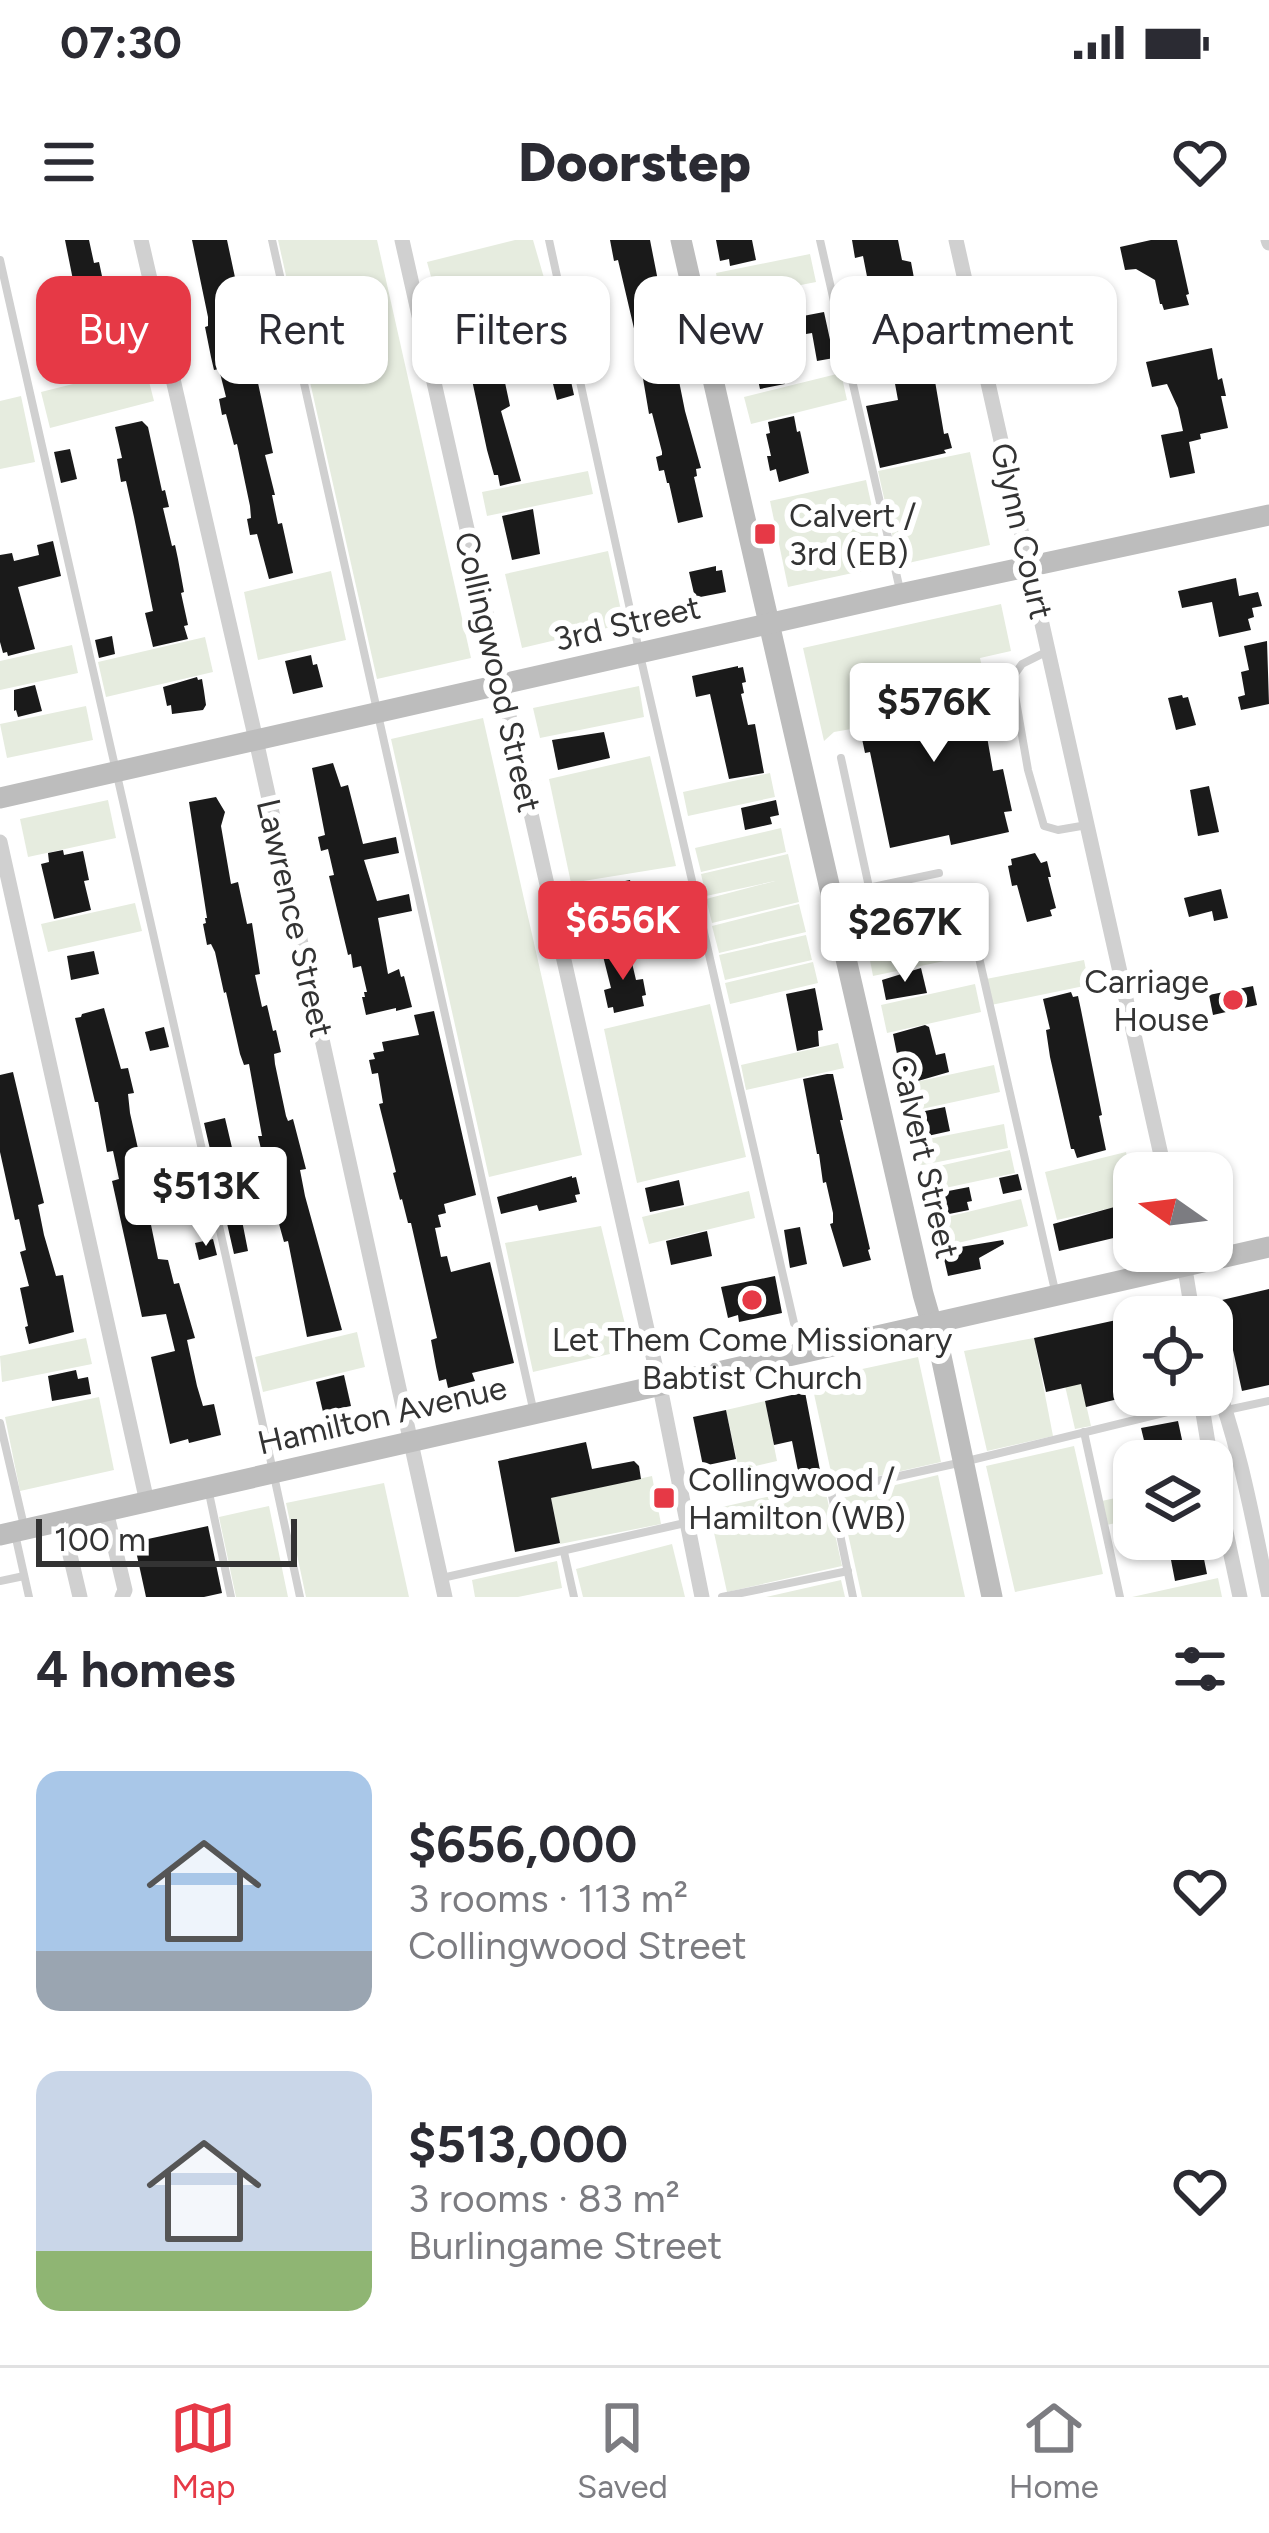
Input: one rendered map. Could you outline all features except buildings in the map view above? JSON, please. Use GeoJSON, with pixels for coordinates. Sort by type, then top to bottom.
{"type":"FeatureCollection","features":[{"type":"Feature","properties":{"kind":"street","name":"Lawrence Street"},"geometry":{"type":"LineString","coordinates":[[141,240],[445,1597]]}},
{"type":"Feature","properties":{"kind":"street","name":"Collingwood Street"},"geometry":{"type":"LineString","coordinates":[[402,240],[660,1387],[702,1597]]}},
{"type":"Feature","properties":{"kind":"street","name":"Calvert Street"},"geometry":{"type":"LineString","coordinates":[[681,240],[992,1597]]}},
{"type":"Feature","properties":{"kind":"street","name":"Glynn Court"},"geometry":{"type":"LineString","coordinates":[[956,240],[1160,1152]]}},
{"type":"Feature","properties":{"kind":"street","name":"3rd Street"},"geometry":{"type":"LineString","coordinates":[[0,798],[1269,514]]}},
{"type":"Feature","properties":{"kind":"street"},"geometry":{"type":"LineString","coordinates":[[0,842],[147,1502]]}},
{"type":"Feature","properties":{"kind":"street","name":"Hamilton Avenue"},"geometry":{"type":"LineString","coordinates":[[1233,1252],[1269,1247]]}},
{"type":"Feature","properties":{"kind":"street","name":"Hamilton Avenue"},"geometry":{"type":"LineString","coordinates":[[13,1532],[1057,1296],[1137,1272]]}},
{"type":"Feature","properties":{"kind":"street"},"geometry":{"type":"LineString","coordinates":[[1227,1416],[1269,1597]]}},
{"type":"Feature","properties":{"kind":"street"},"geometry":{"type":"LineString","coordinates":[[106,1511],[125,1590],[122,1597]]}},
{"type":"Feature","properties":{"kind":"street"},"geometry":{"type":"LineString","coordinates":[[62,1521],[80,1597]]}},
{"type":"Feature","properties":{"kind":"street"},"geometry":{"type":"LineString","coordinates":[[1232,1560],[1240,1597]]}},
{"type":"Feature","properties":{"kind":"lane"},"geometry":{"type":"LineString","coordinates":[[272,240],[535,1415]]}},
{"type":"Feature","properties":{"kind":"lane"},"geometry":{"type":"LineString","coordinates":[[549,240],[794,1323]]}},
{"type":"Feature","properties":{"kind":"lane"},"geometry":{"type":"LineString","coordinates":[[820,240],[901,594]]}},
{"type":"Feature","properties":{"kind":"lane"},"geometry":{"type":"LineString","coordinates":[[0,260],[300,1597]]}},
{"type":"Feature","properties":{"kind":"lane"},"geometry":{"type":"LineString","coordinates":[[1049,650],[1022,664],[1012,678],[1028,770],[1044,826],[1058,830],[1088,825]]}},
{"type":"Feature","properties":{"kind":"lane"},"geometry":{"type":"LineString","coordinates":[[841,758],[869,887]]}},
{"type":"Feature","properties":{"kind":"lane"},"geometry":{"type":"LineString","coordinates":[[830,896],[939,873]]}},
{"type":"Feature","properties":{"kind":"lane"},"geometry":{"type":"LineString","coordinates":[[967,905],[1057,1296]]}},
{"type":"Feature","properties":{"kind":"lane"},"geometry":{"type":"LineString","coordinates":[[1233,1409],[1269,1401]]}},
{"type":"Feature","properties":{"kind":"lane"},"geometry":{"type":"LineString","coordinates":[[853,1597],[831,1491],[1141,1416]]}},
{"type":"Feature","properties":{"kind":"lane"},"geometry":{"type":"LineString","coordinates":[[0,1423],[13,1532],[28,1597]]}},
{"type":"Feature","properties":{"kind":"lane"},"geometry":{"type":"LineString","coordinates":[[1084,1432],[1120,1597]]}},
{"type":"Feature","properties":{"kind":"lane"},"geometry":{"type":"LineString","coordinates":[[208,1488],[231,1597]]}},
{"type":"Feature","properties":{"kind":"lane"},"geometry":{"type":"LineString","coordinates":[[441,1579],[686,1523]]}},
{"type":"Feature","properties":{"kind":"lane"},"geometry":{"type":"LineString","coordinates":[[564,1552],[574,1597]]}},
{"type":"Feature","properties":{"kind":"lane"},"geometry":{"type":"LineString","coordinates":[[722,1597],[848,1571]]}},
{"type":"Feature","properties":{"kind":"lane"},"geometry":{"type":"LineString","coordinates":[[0,1581],[24,1576]]}},
{"type":"Feature","properties":{"kind":"shaded area"},"geometry":{"type":"Polygon","coordinates":[[[278,240],[377,240],[385,276],[286,276],[278,240]]]}},
{"type":"Feature","properties":{"kind":"shaded area"},"geometry":{"type":"Polygon","coordinates":[[[515,240],[533,240],[543,276],[431,276],[427,262],[515,240]]]}},
{"type":"Feature","properties":{"kind":"shaded area"},"geometry":{"type":"Polygon","coordinates":[[[810,254],[816,282],[806,284],[806,276],[716,273],[810,254]]]}},
{"type":"Feature","properties":{"kind":"shaded area"},"geometry":{"type":"Polygon","coordinates":[[[388,289],[471,658],[377,679],[310,384],[388,384],[388,289]]]}},
{"type":"Feature","properties":{"kind":"shaded area"},"geometry":{"type":"Polygon","coordinates":[[[830,376],[830,384],[843,384],[847,400],[751,424],[744,397],[830,376]]]}},
{"type":"Feature","properties":{"kind":"shaded area"},"geometry":{"type":"Polygon","coordinates":[[[73,384],[150,384],[154,401],[50,428],[41,392],[73,384]]]}},
{"type":"Feature","properties":{"kind":"shaded area"},"geometry":{"type":"Polygon","coordinates":[[[21,396],[35,462],[0,469],[0,401],[21,396]]]}},
{"type":"Feature","properties":{"kind":"shaded area"},"geometry":{"type":"Polygon","coordinates":[[[970,452],[990,545],[899,565],[878,471],[970,452]]]}},
{"type":"Feature","properties":{"kind":"shaded area"},"geometry":{"type":"Polygon","coordinates":[[[588,471],[593,494],[487,516],[482,492],[588,471]]]}},
{"type":"Feature","properties":{"kind":"shaded area"},"geometry":{"type":"Polygon","coordinates":[[[866,480],[885,566],[788,587],[770,501],[866,480]]]}},
{"type":"Feature","properties":{"kind":"shaded area"},"geometry":{"type":"Polygon","coordinates":[[[608,551],[624,624],[522,648],[505,574],[608,551]]]}},
{"type":"Feature","properties":{"kind":"shaded area"},"geometry":{"type":"Polygon","coordinates":[[[331,571],[346,640],[258,660],[244,592],[331,571]]]}},
{"type":"Feature","properties":{"kind":"shaded area"},"geometry":{"type":"Polygon","coordinates":[[[1001,604],[1011,651],[980,658],[991,706],[983,708],[978,685],[950,691],[944,682],[893,690],[886,692],[884,703],[854,711],[857,728],[834,732],[824,741],[803,648],[1001,604]]]}},
{"type":"Feature","properties":{"kind":"shaded area"},"geometry":{"type":"Polygon","coordinates":[[[205,637],[213,672],[106,697],[98,662],[205,637]]]}},
{"type":"Feature","properties":{"kind":"shaded area"},"geometry":{"type":"Polygon","coordinates":[[[72,645],[78,673],[0,690],[0,661],[72,645]]]}},
{"type":"Feature","properties":{"kind":"shaded area"},"geometry":{"type":"Polygon","coordinates":[[[639,686],[644,717],[540,738],[533,708],[639,686]]]}},
{"type":"Feature","properties":{"kind":"shaded area"},"geometry":{"type":"Polygon","coordinates":[[[86,706],[93,740],[7,758],[0,724],[86,706]]]}},
{"type":"Feature","properties":{"kind":"shaded area"},"geometry":{"type":"Polygon","coordinates":[[[483,718],[582,1155],[489,1177],[391,739],[483,718]]]}},
{"type":"Feature","properties":{"kind":"shaded area"},"geometry":{"type":"Polygon","coordinates":[[[650,756],[676,866],[571,883],[549,779],[650,756]]]}},
{"type":"Feature","properties":{"kind":"shaded area"},"geometry":{"type":"Polygon","coordinates":[[[770,773],[775,797],[688,816],[683,792],[770,773]]]}},
{"type":"Feature","properties":{"kind":"shaded area"},"geometry":{"type":"Polygon","coordinates":[[[108,800],[116,838],[28,857],[20,819],[108,800]]]}},
{"type":"Feature","properties":{"kind":"shaded area"},"geometry":{"type":"Polygon","coordinates":[[[781,828],[786,852],[701,872],[695,848],[781,828]]]}},
{"type":"Feature","properties":{"kind":"shaded area"},"geometry":{"type":"Polygon","coordinates":[[[788,854],[799,902],[712,923],[706,899],[775,881],[706,896],[701,874],[788,854]]]}},
{"type":"Feature","properties":{"kind":"shaded area"},"geometry":{"type":"Polygon","coordinates":[[[680,900],[687,929],[583,953],[576,923],[680,900]]]}},
{"type":"Feature","properties":{"kind":"shaded area"},"geometry":{"type":"Polygon","coordinates":[[[135,903],[142,931],[48,952],[41,924],[135,903]]]}},
{"type":"Feature","properties":{"kind":"shaded area"},"geometry":{"type":"Polygon","coordinates":[[[799,904],[806,932],[719,953],[712,926],[799,904]]]}},
{"type":"Feature","properties":{"kind":"shaded area"},"geometry":{"type":"Polygon","coordinates":[[[806,935],[812,960],[725,980],[719,955],[806,935]]]}},
{"type":"Feature","properties":{"kind":"shaded area"},"geometry":{"type":"Polygon","coordinates":[[[964,936],[968,956],[873,976],[869,955],[964,936]]]}},
{"type":"Feature","properties":{"kind":"shaded area"},"geometry":{"type":"Polygon","coordinates":[[[1084,960],[1089,985],[991,1005],[986,979],[1084,960]]]}},
{"type":"Feature","properties":{"kind":"shaded area"},"geometry":{"type":"Polygon","coordinates":[[[813,962],[818,983],[730,1004],[725,983],[813,962]]]}},
{"type":"Feature","properties":{"kind":"shaded area"},"geometry":{"type":"Polygon","coordinates":[[[975,984],[981,1012],[887,1033],[881,1005],[975,984]]]}},
{"type":"Feature","properties":{"kind":"shaded area"},"geometry":{"type":"Polygon","coordinates":[[[710,1004],[746,1157],[637,1183],[604,1029],[710,1004]]]}},
{"type":"Feature","properties":{"kind":"shaded area"},"geometry":{"type":"Polygon","coordinates":[[[838,1043],[844,1068],[746,1090],[741,1065],[838,1043]]]}},
{"type":"Feature","properties":{"kind":"shaded area"},"geometry":{"type":"Polygon","coordinates":[[[994,1065],[1000,1092],[903,1113],[897,1086],[994,1065]]]}},
{"type":"Feature","properties":{"kind":"shaded area"},"geometry":{"type":"Polygon","coordinates":[[[1004,1124],[1008,1148],[918,1166],[913,1142],[1004,1124]]]}},
{"type":"Feature","properties":{"kind":"shaded area"},"geometry":{"type":"Polygon","coordinates":[[[1010,1150],[1015,1173],[922,1193],[917,1171],[1010,1150]]]}},
{"type":"Feature","properties":{"kind":"shaded area"},"geometry":{"type":"Polygon","coordinates":[[[1113,1155],[1113,1208],[1057,1220],[1045,1172],[1113,1155]]]}},
{"type":"Feature","properties":{"kind":"shaded area"},"geometry":{"type":"Polygon","coordinates":[[[749,1191],[755,1218],[649,1244],[642,1217],[749,1191]]]}},
{"type":"Feature","properties":{"kind":"shaded area"},"geometry":{"type":"Polygon","coordinates":[[[1021,1199],[1028,1226],[933,1249],[926,1222],[1021,1199]]]}},
{"type":"Feature","properties":{"kind":"shaded area"},"geometry":{"type":"Polygon","coordinates":[[[601,1226],[631,1349],[533,1372],[505,1243],[601,1226]]]}},
{"type":"Feature","properties":{"kind":"shaded area"},"geometry":{"type":"Polygon","coordinates":[[[1069,1330],[1091,1426],[1075,1429],[1053,1334],[1069,1330]]]}},
{"type":"Feature","properties":{"kind":"shaded area"},"geometry":{"type":"Polygon","coordinates":[[[357,1332],[365,1367],[263,1392],[255,1357],[357,1332]]]}},
{"type":"Feature","properties":{"kind":"shaded area"},"geometry":{"type":"Polygon","coordinates":[[[86,1338],[92,1364],[2,1382],[0,1356],[86,1338]]]}},
{"type":"Feature","properties":{"kind":"shaded area"},"geometry":{"type":"Polygon","coordinates":[[[1034,1338],[1053,1436],[987,1451],[964,1351],[1034,1338]]]}},
{"type":"Feature","properties":{"kind":"shaded area"},"geometry":{"type":"Polygon","coordinates":[[[918,1357],[941,1462],[834,1486],[811,1380],[918,1357]]]}},
{"type":"Feature","properties":{"kind":"shaded area"},"geometry":{"type":"Polygon","coordinates":[[[99,1397],[114,1470],[20,1491],[5,1417],[99,1397]]]}},
{"type":"Feature","properties":{"kind":"shaded area"},"geometry":{"type":"Polygon","coordinates":[[[765,1401],[777,1461],[739,1470],[726,1410],[765,1401]]]}},
{"type":"Feature","properties":{"kind":"shaded area"},"geometry":{"type":"Polygon","coordinates":[[[1074,1446],[1103,1574],[1015,1592],[986,1466],[1074,1446]]]}},
{"type":"Feature","properties":{"kind":"shaded area"},"geometry":{"type":"Polygon","coordinates":[[[938,1475],[965,1597],[862,1597],[840,1498],[938,1475]]]}},
{"type":"Feature","properties":{"kind":"shaded area"},"geometry":{"type":"Polygon","coordinates":[[[652,1476],[661,1524],[560,1544],[551,1498],[652,1476]]]}},
{"type":"Feature","properties":{"kind":"shaded area"},"geometry":{"type":"Polygon","coordinates":[[[384,1483],[409,1597],[306,1597],[286,1503],[384,1483]]]}},
{"type":"Feature","properties":{"kind":"shaded area"},"geometry":{"type":"Polygon","coordinates":[[[824,1484],[842,1566],[727,1592],[709,1510],[824,1484]]]}},
{"type":"Feature","properties":{"kind":"shaded area"},"geometry":{"type":"Polygon","coordinates":[[[1113,1499],[1113,1524],[1102,1526],[1097,1502],[1113,1499]]]}},
{"type":"Feature","properties":{"kind":"shaded area"},"geometry":{"type":"Polygon","coordinates":[[[269,1506],[288,1597],[236,1597],[219,1517],[269,1506]]]}},
{"type":"Feature","properties":{"kind":"shaded area"},"geometry":{"type":"Polygon","coordinates":[[[672,1544],[685,1597],[583,1597],[576,1569],[672,1544]]]}},
{"type":"Feature","properties":{"kind":"shaded area"},"geometry":{"type":"Polygon","coordinates":[[[557,1561],[562,1588],[518,1597],[475,1597],[472,1580],[557,1561]]]}},
{"type":"Feature","properties":{"kind":"shaded area"},"geometry":{"type":"Polygon","coordinates":[[[1218,1578],[1222,1597],[1132,1597],[1218,1578]]]}},
{"type":"Feature","properties":{"kind":"shaded area"},"geometry":{"type":"Polygon","coordinates":[[[841,1580],[845,1597],[766,1597],[841,1580]]]}},
{"type":"Feature","properties":{"kind":"place","name":"Calvert / 3rd (EB)"},"geometry":{"type":"Point","coordinates":[765,534]}},
{"type":"Feature","properties":{"kind":"place","name":"Carriage House"},"geometry":{"type":"Point","coordinates":[1233,1000]}},
{"type":"Feature","properties":{"kind":"place","name":"Let Them Come Missionary Babtist Church"},"geometry":{"type":"Point","coordinates":[752,1300]}},
{"type":"Feature","properties":{"kind":"place","name":"Collingwood / Hamilton (WB)"},"geometry":{"type":"Point","coordinates":[664,1498]}}]}
